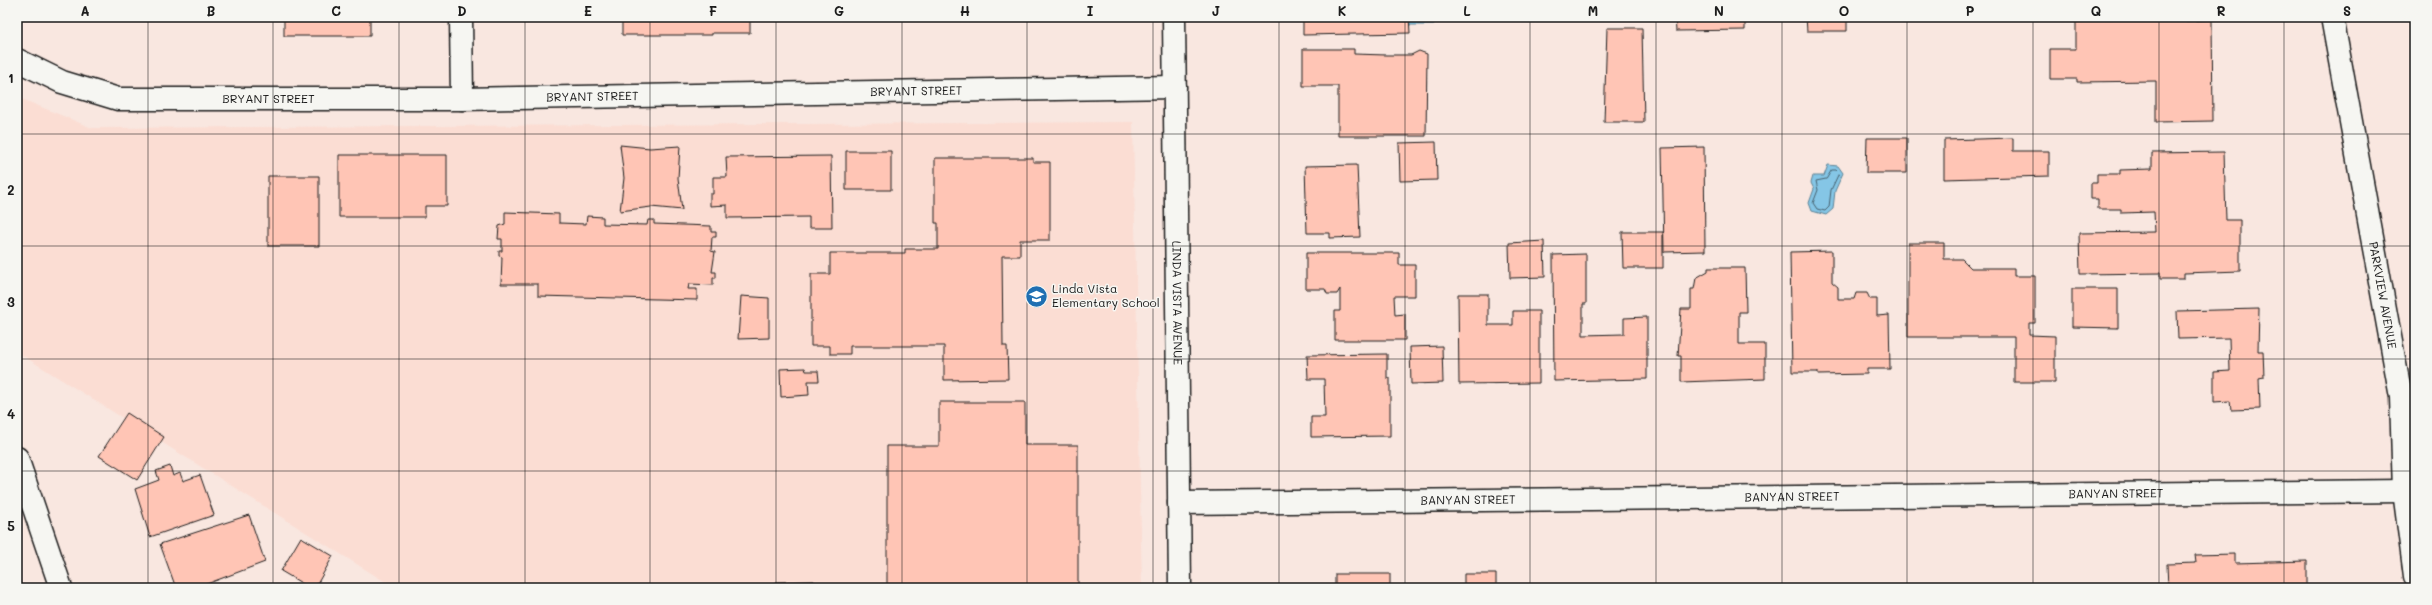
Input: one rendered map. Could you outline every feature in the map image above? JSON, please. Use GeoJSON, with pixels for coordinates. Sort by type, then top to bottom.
{"type":"FeatureCollection","features":[{"type":"Feature","properties":{"kind":"street"},"geometry":{"type":"LineString","coordinates":[[461,17],[462,99]]}},
{"type":"Feature","properties":{"kind":"street","name":"LINDA VISTA AVENUE"},"geometry":{"type":"LineString","coordinates":[[1174,17],[1180,588]]}},
{"type":"Feature","properties":{"kind":"street","name":"PARKVIEW AVENUE"},"geometry":{"type":"LineString","coordinates":[[2332,17],[2401,397],[2404,491],[2415,576]]}},
{"type":"Feature","properties":{"kind":"street","name":"BRYANT STREET"},"geometry":{"type":"LineString","coordinates":[[17,60],[62,82],[118,99],[462,99],[1175,87]]}},
{"type":"Feature","properties":{"kind":"street"},"geometry":{"type":"LineString","coordinates":[[17,458],[62,588]]}},
{"type":"Feature","properties":{"kind":"street","name":"BANYAN STREET"},"geometry":{"type":"LineString","coordinates":[[1179,503],[2404,491]]}},
{"type":"Feature","properties":{"kind":"shaded area"},"geometry":{"type":"Polygon","coordinates":[[[17,97],[92,128],[1133,122],[1142,588],[395,588],[17,352],[17,97]]]}},
{"type":"Feature","properties":{"kind":"water"},"geometry":{"type":"Polygon","coordinates":[[[1410,17],[1434,17],[1434,25],[1410,25],[1410,17]]]}},
{"type":"Feature","properties":{"kind":"water"},"geometry":{"type":"Polygon","coordinates":[[[1828,165],[1838,166],[1843,173],[1835,191],[1833,209],[1826,215],[1812,211],[1809,203],[1814,189],[1811,183],[1813,176],[1824,176],[1828,165]]]}},
{"type":"Feature","properties":{"kind":"building"},"geometry":{"type":"Polygon","coordinates":[[[284,17],[370,17],[370,36],[284,36],[284,17]]]}},
{"type":"Feature","properties":{"kind":"building"},"geometry":{"type":"Polygon","coordinates":[[[565,17],[750,17],[750,33],[712,33],[712,35],[622,35],[622,20],[565,20],[565,17]]]}},
{"type":"Feature","properties":{"kind":"building"},"geometry":{"type":"Polygon","coordinates":[[[1303,17],[1409,17],[1410,33],[1303,35],[1303,17]]]}},
{"type":"Feature","properties":{"kind":"building"},"geometry":{"type":"Polygon","coordinates":[[[1675,17],[1745,17],[1745,30],[1676,31],[1675,17]]]}},
{"type":"Feature","properties":{"kind":"building"},"geometry":{"type":"Polygon","coordinates":[[[1806,17],[1847,17],[1847,31],[1807,31],[1806,17]]]}},
{"type":"Feature","properties":{"kind":"building"},"geometry":{"type":"Polygon","coordinates":[[[2158,18],[2158,22],[2212,20],[2213,121],[2156,122],[2156,81],[2077,82],[2077,79],[2050,79],[2050,49],[2076,49],[2076,19],[2158,18]]]}},
{"type":"Feature","properties":{"kind":"building"},"geometry":{"type":"Polygon","coordinates":[[[1607,28],[1642,28],[1644,122],[1604,122],[1607,28]]]}},
{"type":"Feature","properties":{"kind":"building"},"geometry":{"type":"Polygon","coordinates":[[[1303,49],[1354,49],[1354,54],[1411,55],[1419,51],[1427,54],[1426,136],[1338,136],[1338,86],[1303,86],[1303,49]]]}},
{"type":"Feature","properties":{"kind":"building"},"geometry":{"type":"Polygon","coordinates":[[[1867,138],[1907,138],[1907,173],[1866,173],[1867,138]]]}},
{"type":"Feature","properties":{"kind":"building"},"geometry":{"type":"Polygon","coordinates":[[[2013,138],[2013,151],[2049,151],[2049,176],[1944,179],[1944,140],[2013,138]]]}},
{"type":"Feature","properties":{"kind":"building"},"geometry":{"type":"Polygon","coordinates":[[[1436,142],[1437,180],[1400,181],[1399,143],[1436,142]]]}},
{"type":"Feature","properties":{"kind":"building"},"geometry":{"type":"Polygon","coordinates":[[[620,145],[650,148],[680,146],[678,178],[682,210],[651,207],[620,211],[624,178],[620,145]]]}},
{"type":"Feature","properties":{"kind":"building"},"geometry":{"type":"Polygon","coordinates":[[[1704,147],[1705,251],[1664,252],[1662,148],[1704,147]]]}},
{"type":"Feature","properties":{"kind":"building"},"geometry":{"type":"Polygon","coordinates":[[[846,151],[891,151],[891,190],[846,190],[846,151]]]}},
{"type":"Feature","properties":{"kind":"building"},"geometry":{"type":"Polygon","coordinates":[[[2224,152],[2226,220],[2240,220],[2240,271],[2184,273],[2184,279],[2160,279],[2160,273],[2080,274],[2079,233],[2155,232],[2154,212],[2121,213],[2121,209],[2098,209],[2098,199],[2091,199],[2091,183],[2097,183],[2097,174],[2120,174],[2120,170],[2152,169],[2152,153],[2224,152]]]}},
{"type":"Feature","properties":{"kind":"building"},"geometry":{"type":"Polygon","coordinates":[[[339,155],[447,155],[447,206],[425,206],[425,217],[339,217],[339,155]]]}},
{"type":"Feature","properties":{"kind":"building"},"geometry":{"type":"Polygon","coordinates":[[[831,156],[832,228],[809,228],[809,217],[727,218],[727,205],[710,206],[710,194],[713,194],[713,177],[727,177],[726,157],[831,156]]]}},
{"type":"Feature","properties":{"kind":"building"},"geometry":{"type":"Polygon","coordinates":[[[935,158],[1033,158],[1033,162],[1050,162],[1050,240],[1020,240],[1020,256],[1002,256],[1003,346],[1007,346],[1008,379],[944,380],[944,346],[850,346],[850,354],[830,354],[830,346],[811,346],[811,274],[830,274],[830,253],[905,253],[905,249],[938,249],[938,223],[935,223],[935,158]]]}},
{"type":"Feature","properties":{"kind":"building"},"geometry":{"type":"Polygon","coordinates":[[[1357,165],[1360,237],[1330,238],[1330,233],[1307,233],[1305,166],[1357,165]]]}},
{"type":"Feature","properties":{"kind":"building"},"geometry":{"type":"Polygon","coordinates":[[[268,176],[319,176],[319,246],[268,246],[268,176]]]}},
{"type":"Feature","properties":{"kind":"building"},"geometry":{"type":"Polygon","coordinates":[[[505,212],[559,214],[559,223],[586,224],[587,216],[603,217],[603,224],[647,225],[648,220],[654,220],[654,224],[711,226],[711,232],[716,232],[716,237],[712,237],[711,251],[715,252],[712,272],[716,272],[716,278],[713,278],[713,285],[689,284],[688,289],[697,289],[697,300],[538,296],[538,284],[501,284],[502,257],[499,256],[499,251],[502,251],[502,239],[498,239],[499,226],[505,224],[505,212]]]}},
{"type":"Feature","properties":{"kind":"building"},"geometry":{"type":"Polygon","coordinates":[[[1622,232],[1663,232],[1663,268],[1623,268],[1622,232]]]}},
{"type":"Feature","properties":{"kind":"building"},"geometry":{"type":"Polygon","coordinates":[[[1544,241],[1545,277],[1510,278],[1509,243],[1544,241]]]}},
{"type":"Feature","properties":{"kind":"building"},"geometry":{"type":"Polygon","coordinates":[[[1908,243],[1944,243],[1944,259],[1962,259],[1971,268],[2014,268],[2014,276],[2035,276],[2035,323],[2029,323],[2029,335],[2055,336],[2055,382],[2014,382],[2014,337],[1908,337],[1908,243]]]}},
{"type":"Feature","properties":{"kind":"building"},"geometry":{"type":"Polygon","coordinates":[[[1832,251],[1832,282],[1838,287],[1838,299],[1854,299],[1856,293],[1867,293],[1870,299],[1877,299],[1877,316],[1889,315],[1890,369],[1867,369],[1867,374],[1818,375],[1818,372],[1792,372],[1790,252],[1832,251]]]}},
{"type":"Feature","properties":{"kind":"building"},"geometry":{"type":"Polygon","coordinates":[[[1306,253],[1399,253],[1399,265],[1415,265],[1415,296],[1394,296],[1395,315],[1405,314],[1405,340],[1335,340],[1335,311],[1340,311],[1340,289],[1337,294],[1327,294],[1325,289],[1306,289],[1306,253]]]}},
{"type":"Feature","properties":{"kind":"building"},"geometry":{"type":"Polygon","coordinates":[[[1586,254],[1586,304],[1583,304],[1583,335],[1624,334],[1624,318],[1647,317],[1647,379],[1554,381],[1553,255],[1586,254]]]}},
{"type":"Feature","properties":{"kind":"building"},"geometry":{"type":"Polygon","coordinates":[[[1708,268],[1745,268],[1746,312],[1739,312],[1739,344],[1765,344],[1765,379],[1681,382],[1681,356],[1678,356],[1681,309],[1691,309],[1691,289],[1694,289],[1696,278],[1708,271],[1708,268]]]}},
{"type":"Feature","properties":{"kind":"building"},"geometry":{"type":"Polygon","coordinates":[[[2072,289],[2118,289],[2118,328],[2072,327],[2072,289]]]}},
{"type":"Feature","properties":{"kind":"building"},"geometry":{"type":"Polygon","coordinates":[[[1458,294],[1488,294],[1488,325],[1513,325],[1513,311],[1539,311],[1539,383],[1459,384],[1458,294]]]}},
{"type":"Feature","properties":{"kind":"building"},"geometry":{"type":"Polygon","coordinates":[[[741,296],[769,298],[769,338],[738,339],[741,296]]]}},
{"type":"Feature","properties":{"kind":"building"},"geometry":{"type":"Polygon","coordinates":[[[2259,309],[2258,351],[2263,351],[2264,377],[2259,378],[2260,409],[2231,410],[2230,401],[2214,402],[2214,372],[2230,371],[2229,338],[2178,339],[2177,311],[2259,309]]]}},
{"type":"Feature","properties":{"kind":"building"},"geometry":{"type":"Polygon","coordinates":[[[1442,346],[1443,383],[1411,384],[1410,347],[1442,346]]]}},
{"type":"Feature","properties":{"kind":"building"},"geometry":{"type":"Polygon","coordinates":[[[1387,354],[1387,378],[1390,378],[1390,436],[1311,437],[1311,417],[1325,417],[1324,379],[1308,379],[1307,355],[1387,354]]]}},
{"type":"Feature","properties":{"kind":"building"},"geometry":{"type":"Polygon","coordinates":[[[805,368],[806,371],[818,371],[819,381],[808,381],[809,395],[781,397],[780,369],[805,368]]]}},
{"type":"Feature","properties":{"kind":"building"},"geometry":{"type":"Polygon","coordinates":[[[939,402],[1025,402],[1025,445],[1078,445],[1078,588],[887,588],[887,446],[939,446],[939,402]]]}},
{"type":"Feature","properties":{"kind":"building"},"geometry":{"type":"Polygon","coordinates":[[[127,413],[164,437],[137,480],[99,456],[127,413]]]}},
{"type":"Feature","properties":{"kind":"building"},"geometry":{"type":"Polygon","coordinates":[[[170,466],[173,476],[180,473],[183,481],[200,475],[214,515],[150,537],[135,489],[159,480],[156,471],[170,466]]]}},
{"type":"Feature","properties":{"kind":"building"},"geometry":{"type":"Polygon","coordinates":[[[249,515],[265,562],[196,588],[176,588],[160,544],[249,515]]]}},
{"type":"Feature","properties":{"kind":"building"},"geometry":{"type":"Polygon","coordinates":[[[301,537],[333,556],[315,588],[310,588],[281,571],[301,537]]]}},
{"type":"Feature","properties":{"kind":"building"},"geometry":{"type":"Polygon","coordinates":[[[2235,554],[2235,563],[2307,561],[2307,588],[2168,588],[2167,564],[2196,563],[2195,555],[2235,554]]]}},
{"type":"Feature","properties":{"kind":"building"},"geometry":{"type":"Polygon","coordinates":[[[1335,574],[1390,574],[1390,586],[1397,588],[1335,588],[1335,574]]]}},
{"type":"Feature","properties":{"kind":"building"},"geometry":{"type":"Polygon","coordinates":[[[1464,574],[1496,574],[1496,588],[1464,588],[1464,574]]]}},
{"type":"Feature","properties":{"kind":"building"},"geometry":{"type":"Polygon","coordinates":[[[814,581],[814,588],[777,588],[776,582],[814,581]]]}},
{"type":"Feature","properties":{"kind":"place","name":"Linda Vista Elementary School"},"geometry":{"type":"Point","coordinates":[1036,296]}}]}
